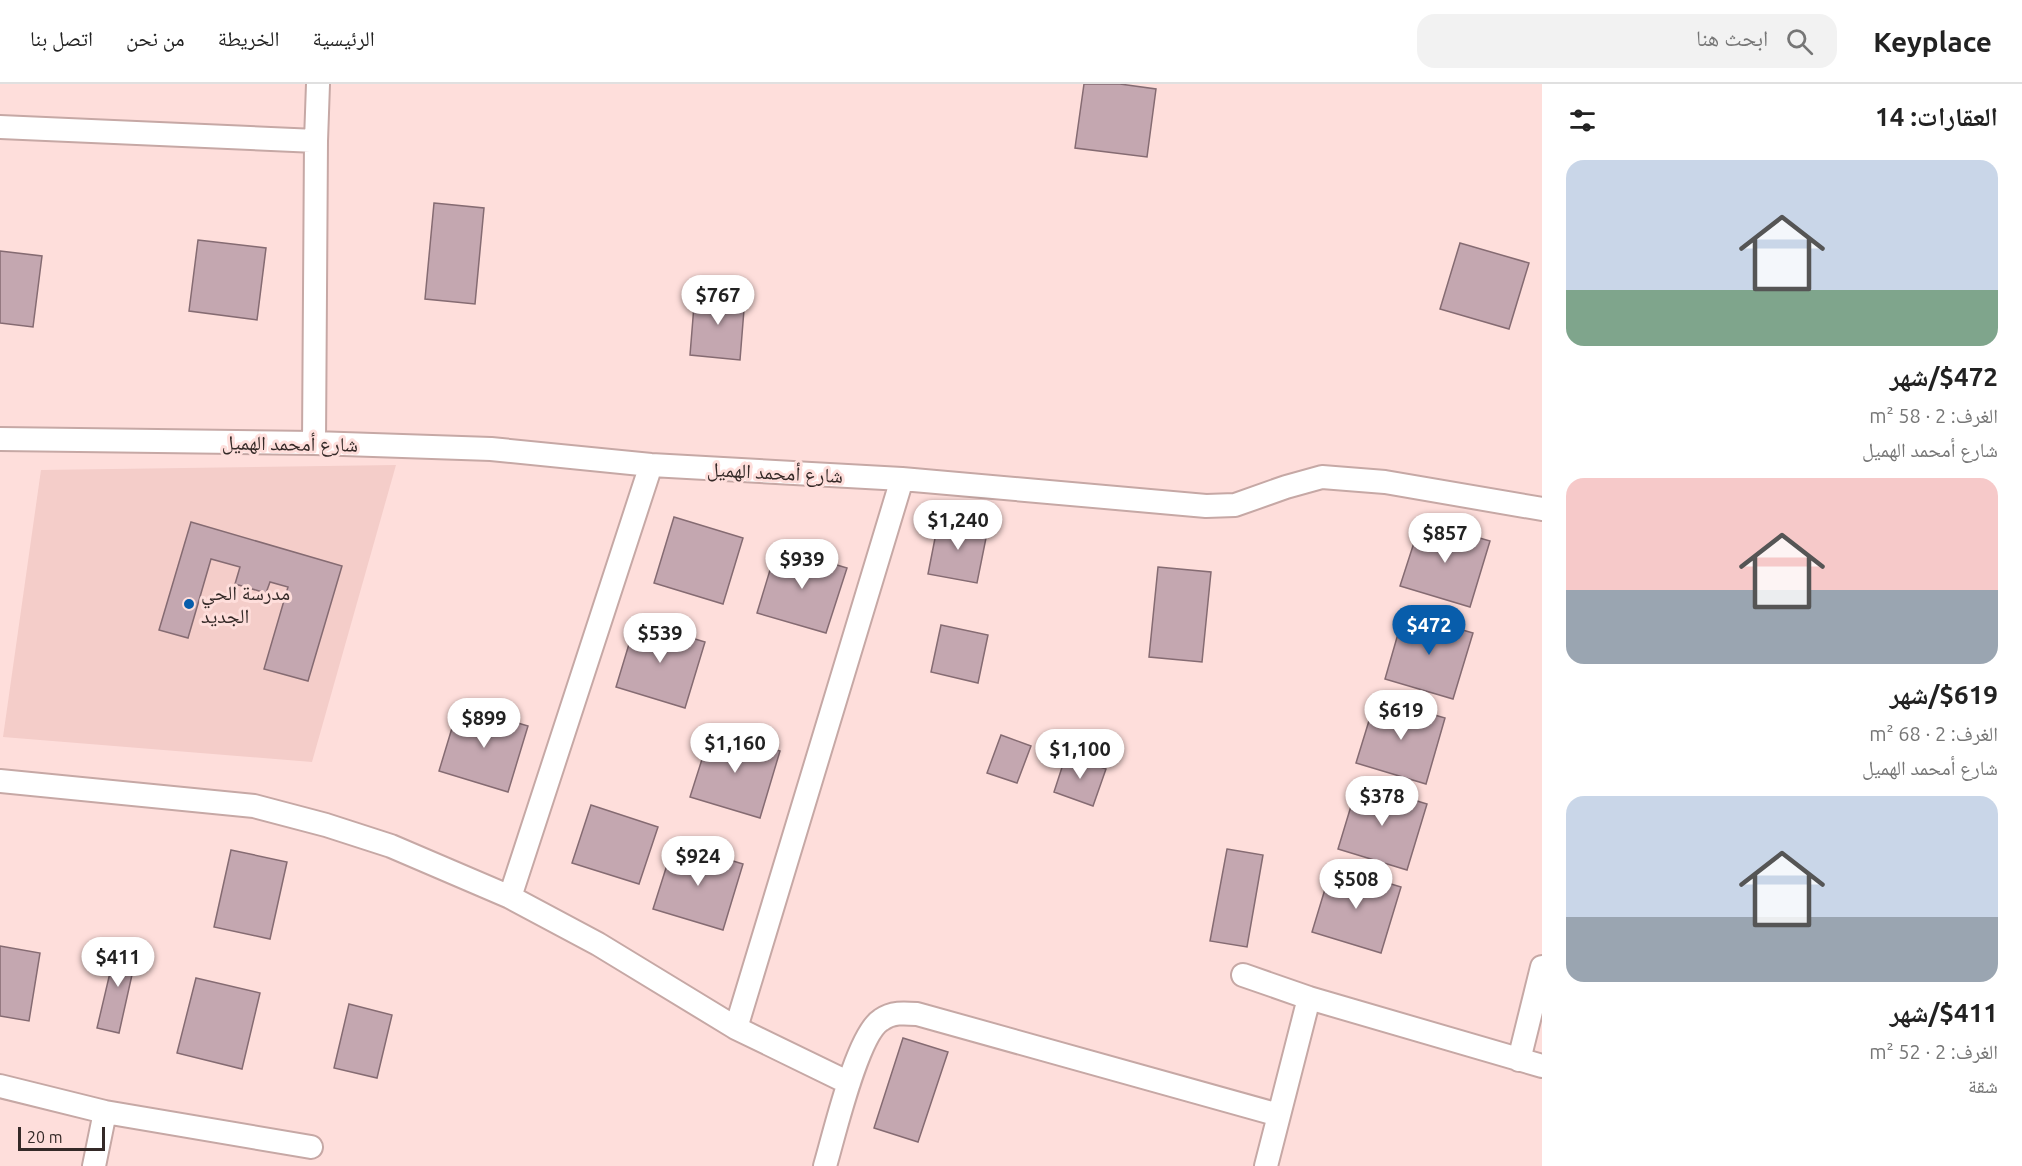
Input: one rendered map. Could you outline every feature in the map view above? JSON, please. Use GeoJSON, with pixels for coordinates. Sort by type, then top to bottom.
{"type":"FeatureCollection","features":[{"type":"Feature","properties":{"kind":"street"},"geometry":{"type":"LineString","coordinates":[[314,443],[318,84]]}},
{"type":"Feature","properties":{"kind":"street"},"geometry":{"type":"LineString","coordinates":[[0,127],[316,141]]}},
{"type":"Feature","properties":{"kind":"street","name":"شارع أمحمد الهميل"},"geometry":{"type":"LineString","coordinates":[[0,439],[314,443],[491,449],[651,465],[902,479],[1206,506],[1235,505],[1322,477],[1385,482],[1542,509]]}},
{"type":"Feature","properties":{"kind":"street"},"geometry":{"type":"LineString","coordinates":[[510,897],[651,465]]}},
{"type":"Feature","properties":{"kind":"street"},"geometry":{"type":"LineString","coordinates":[[736,1028],[902,479]]}},
{"type":"Feature","properties":{"kind":"street"},"geometry":{"type":"LineString","coordinates":[[0,781],[254,806],[326,825],[391,846],[510,897],[598,944],[736,1028],[849,1083]]}},
{"type":"Feature","properties":{"kind":"street"},"geometry":{"type":"LineString","coordinates":[[1519,1060],[1542,967]]}},
{"type":"Feature","properties":{"kind":"street"},"geometry":{"type":"LineString","coordinates":[[1243,975],[1309,998],[1542,1066]]}},
{"type":"Feature","properties":{"kind":"street"},"geometry":{"type":"LineString","coordinates":[[1266,1166],[1309,998]]}},
{"type":"Feature","properties":{"kind":"street"},"geometry":{"type":"LineString","coordinates":[[825,1166],[849,1083],[869,1030],[881,1019],[898,1013],[917,1014],[1279,1115]]}},
{"type":"Feature","properties":{"kind":"street"},"geometry":{"type":"LineString","coordinates":[[0,1086],[105,1112],[311,1147]]}},
{"type":"Feature","properties":{"kind":"street"},"geometry":{"type":"LineString","coordinates":[[94,1166],[105,1112]]}},
{"type":"Feature","properties":{"kind":"shaded area","name":"مدرسة الحي الجديد"},"geometry":{"type":"Polygon","coordinates":[[[396,465],[312,762],[3,737],[41,470],[396,465]]]}},
{"type":"Feature","properties":{"kind":"building"},"geometry":{"type":"Polygon","coordinates":[[[1084,84],[1120,84],[1156,89],[1147,157],[1075,148],[1084,84]]]}},
{"type":"Feature","properties":{"kind":"building"},"geometry":{"type":"Polygon","coordinates":[[[434,203],[484,208],[475,304],[425,299],[434,203]]]}},
{"type":"Feature","properties":{"kind":"building"},"geometry":{"type":"Polygon","coordinates":[[[198,240],[266,248],[257,320],[189,311],[198,240]]]}},
{"type":"Feature","properties":{"kind":"building"},"geometry":{"type":"Polygon","coordinates":[[[1460,243],[1529,263],[1509,329],[1440,309],[1460,243]]]}},
{"type":"Feature","properties":{"kind":"building"},"geometry":{"type":"Polygon","coordinates":[[[0,251],[42,256],[33,327],[0,323],[0,251]]]}},
{"type":"Feature","properties":{"kind":"building"},"geometry":{"type":"Polygon","coordinates":[[[695,293],[745,297],[740,360],[690,355],[695,293]]]}},
{"type":"Feature","properties":{"kind":"building"},"geometry":{"type":"Polygon","coordinates":[[[674,517],[743,538],[723,604],[654,583],[674,517]]]}},
{"type":"Feature","properties":{"kind":"building"},"geometry":{"type":"Polygon","coordinates":[[[939,518],[988,528],[977,583],[928,574],[939,518]]]}},
{"type":"Feature","properties":{"kind":"building"},"geometry":{"type":"Polygon","coordinates":[[[1421,521],[1490,541],[1470,607],[1400,586],[1421,521]]]}},
{"type":"Feature","properties":{"kind":"building","name":"مدرسة الحي الجديد"},"geometry":{"type":"Polygon","coordinates":[[[191,522],[342,566],[308,681],[264,669],[288,587],[270,582],[266,593],[235,584],[240,567],[211,559],[188,638],[159,630],[191,522]]]}},
{"type":"Feature","properties":{"kind":"building"},"geometry":{"type":"Polygon","coordinates":[[[777,547],[847,568],[826,633],[757,613],[777,547]]]}},
{"type":"Feature","properties":{"kind":"building"},"geometry":{"type":"Polygon","coordinates":[[[1158,567],[1211,572],[1202,662],[1149,657],[1158,567]]]}},
{"type":"Feature","properties":{"kind":"building"},"geometry":{"type":"Polygon","coordinates":[[[1404,613],[1473,633],[1453,699],[1385,679],[1404,613]]]}},
{"type":"Feature","properties":{"kind":"building"},"geometry":{"type":"Polygon","coordinates":[[[636,621],[705,642],[685,708],[616,687],[636,621]]]}},
{"type":"Feature","properties":{"kind":"building"},"geometry":{"type":"Polygon","coordinates":[[[941,625],[988,635],[978,683],[931,672],[941,625]]]}},
{"type":"Feature","properties":{"kind":"building"},"geometry":{"type":"Polygon","coordinates":[[[1376,698],[1445,718],[1426,784],[1356,763],[1376,698]]]}},
{"type":"Feature","properties":{"kind":"building"},"geometry":{"type":"Polygon","coordinates":[[[459,705],[528,726],[508,792],[439,771],[459,705]]]}},
{"type":"Feature","properties":{"kind":"building"},"geometry":{"type":"Polygon","coordinates":[[[711,731],[780,751],[760,818],[690,797],[711,731]]]}},
{"type":"Feature","properties":{"kind":"building"},"geometry":{"type":"Polygon","coordinates":[[[1001,735],[1031,746],[1017,783],[987,773],[1001,735]]]}},
{"type":"Feature","properties":{"kind":"building"},"geometry":{"type":"Polygon","coordinates":[[[1066,755],[1106,769],[1093,806],[1054,792],[1066,755]]]}},
{"type":"Feature","properties":{"kind":"building"},"geometry":{"type":"Polygon","coordinates":[[[1358,783],[1427,804],[1407,870],[1338,849],[1358,783]]]}},
{"type":"Feature","properties":{"kind":"building"},"geometry":{"type":"Polygon","coordinates":[[[591,805],[658,827],[639,884],[572,863],[591,805]]]}},
{"type":"Feature","properties":{"kind":"building"},"geometry":{"type":"Polygon","coordinates":[[[674,843],[743,864],[723,930],[653,909],[674,843]]]}},
{"type":"Feature","properties":{"kind":"building"},"geometry":{"type":"Polygon","coordinates":[[[1227,849],[1263,855],[1247,947],[1210,941],[1227,849]]]}},
{"type":"Feature","properties":{"kind":"building"},"geometry":{"type":"Polygon","coordinates":[[[231,850],[287,862],[270,939],[214,927],[231,850]]]}},
{"type":"Feature","properties":{"kind":"building"},"geometry":{"type":"Polygon","coordinates":[[[1332,866],[1401,887],[1381,953],[1312,932],[1332,866]]]}},
{"type":"Feature","properties":{"kind":"building"},"geometry":{"type":"Polygon","coordinates":[[[117,943],[138,948],[119,1033],[97,1028],[117,943]]]}},
{"type":"Feature","properties":{"kind":"building"},"geometry":{"type":"Polygon","coordinates":[[[0,946],[40,953],[29,1021],[0,1016],[0,946]]]}},
{"type":"Feature","properties":{"kind":"building"},"geometry":{"type":"Polygon","coordinates":[[[196,978],[260,993],[242,1069],[177,1053],[196,978]]]}},
{"type":"Feature","properties":{"kind":"building"},"geometry":{"type":"Polygon","coordinates":[[[349,1004],[392,1015],[377,1078],[334,1068],[349,1004]]]}},
{"type":"Feature","properties":{"kind":"building"},"geometry":{"type":"Polygon","coordinates":[[[903,1038],[948,1052],[918,1142],[874,1128],[903,1038]]]}},
{"type":"Feature","properties":{"kind":"place","name":"مدرسة الحي الجديد"},"geometry":{"type":"Point","coordinates":[189,604]}}]}
